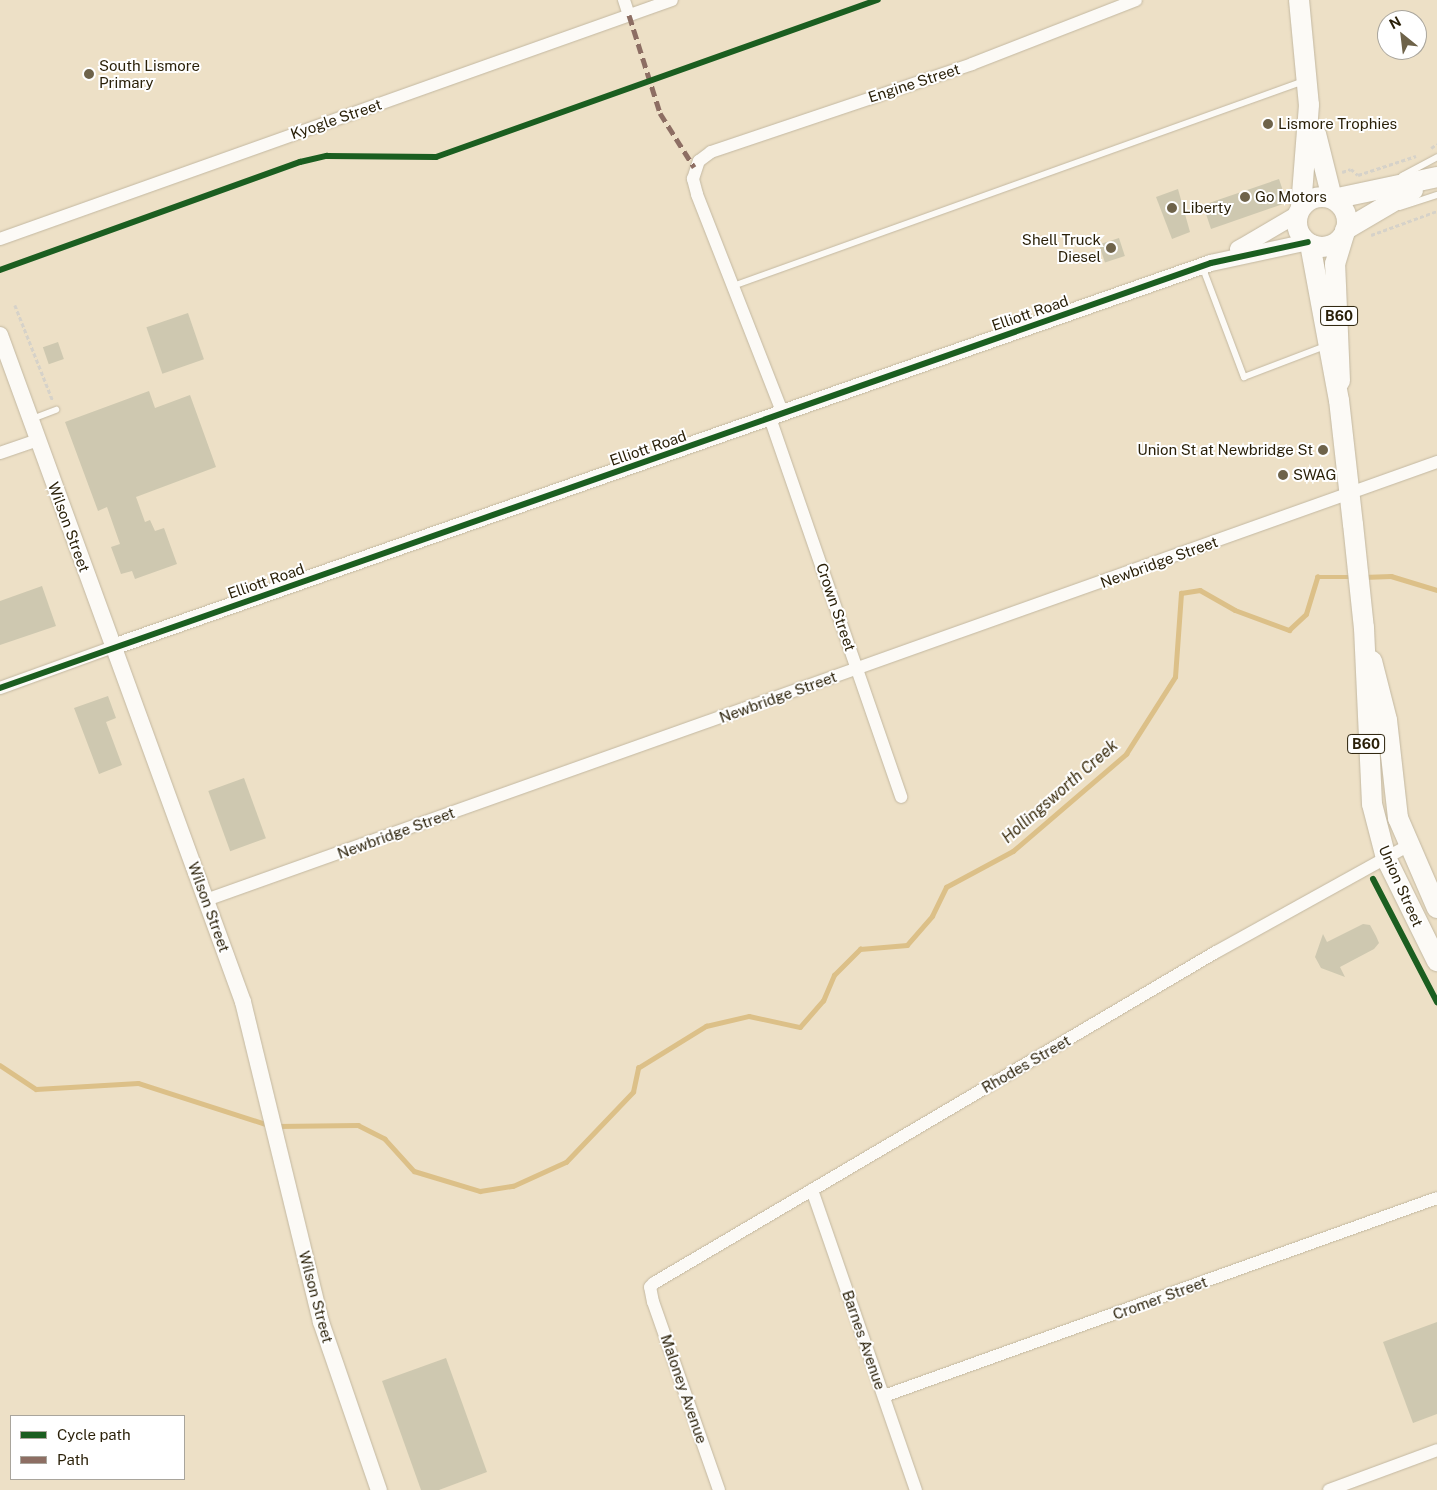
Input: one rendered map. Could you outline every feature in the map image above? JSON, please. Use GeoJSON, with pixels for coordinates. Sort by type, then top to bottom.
{"type":"FeatureCollection","features":[{"type":"Feature","properties":{"kind":"main road"},"geometry":{"type":"LineString","coordinates":[[1299,0],[1309,105],[1300,211]]}},
{"type":"Feature","properties":{"kind":"main road"},"geometry":{"type":"LineString","coordinates":[[1309,105],[1333,199]]}},
{"type":"Feature","properties":{"kind":"main road"},"geometry":{"type":"LineString","coordinates":[[1300,211],[1315,198],[1333,199],[1377,191],[1436,168]]}},
{"type":"Feature","properties":{"kind":"main road"},"geometry":{"type":"LineString","coordinates":[[1309,243],[1329,246],[1351,234],[1370,215],[1436,168]]}},
{"type":"Feature","properties":{"kind":"main road","name":"B60"},"geometry":{"type":"LineString","coordinates":[[1333,199],[1346,212],[1351,234]]}},
{"type":"Feature","properties":{"kind":"main road","name":"B60"},"geometry":{"type":"LineString","coordinates":[[1300,211],[1298,230],[1309,243]]}},
{"type":"Feature","properties":{"kind":"main road","name":"Union Street"},"geometry":{"type":"LineString","coordinates":[[1339,400],[1342,356],[1335,264],[1351,234]]}},
{"type":"Feature","properties":{"kind":"main road","name":"Union Street"},"geometry":{"type":"LineString","coordinates":[[1309,243],[1326,346],[1339,400],[1353,524],[1364,628],[1368,766],[1386,858],[1437,961]]}},
{"type":"Feature","properties":{"kind":"main road","name":"Union Street"},"geometry":{"type":"LineString","coordinates":[[1364,628],[1387,720],[1394,793],[1407,846],[1437,908]]}},
{"type":"Feature","properties":{"kind":"street"},"geometry":{"type":"LineString","coordinates":[[624,0],[629,15]]}},
{"type":"Feature","properties":{"kind":"street","name":"Kyogle Street"},"geometry":{"type":"LineString","coordinates":[[0,239],[672,0]]}},
{"type":"Feature","properties":{"kind":"street","name":"Engine Street"},"geometry":{"type":"LineString","coordinates":[[694,167],[710,152],[972,64],[1136,0]]}},
{"type":"Feature","properties":{"kind":"street","name":"Crown Street"},"geometry":{"type":"LineString","coordinates":[[694,167],[698,194],[733,286],[777,416],[901,797]]}},
{"type":"Feature","properties":{"kind":"street","name":"Elliott Road"},"geometry":{"type":"LineString","coordinates":[[1207,264],[1300,211]]}},
{"type":"Feature","properties":{"kind":"street","name":"Elliott Road"},"geometry":{"type":"LineString","coordinates":[[0,688],[1207,264],[1309,243]]}},
{"type":"Feature","properties":{"kind":"street","name":"Wilson Street"},"geometry":{"type":"LineString","coordinates":[[0,335],[243,1002],[321,1322],[379,1490]]}},
{"type":"Feature","properties":{"kind":"street"},"geometry":{"type":"LineString","coordinates":[[0,453],[38,440]]}},
{"type":"Feature","properties":{"kind":"street","name":"Newbridge Street"},"geometry":{"type":"LineString","coordinates":[[206,900],[1437,462]]}},
{"type":"Feature","properties":{"kind":"street","name":"Rhodes Street"},"geometry":{"type":"LineString","coordinates":[[650,1287],[812,1190],[1407,846]]}},
{"type":"Feature","properties":{"kind":"street","name":"Barnes Avenue"},"geometry":{"type":"LineString","coordinates":[[812,1190],[916,1490]]}},
{"type":"Feature","properties":{"kind":"street","name":"Cromer Street"},"geometry":{"type":"LineString","coordinates":[[884,1396],[1437,1198]]}},
{"type":"Feature","properties":{"kind":"street","name":"Maloney Avenue"},"geometry":{"type":"LineString","coordinates":[[650,1287],[719,1490]]}},
{"type":"Feature","properties":{"kind":"street"},"geometry":{"type":"LineString","coordinates":[[1329,1490],[1437,1450]]}},
{"type":"Feature","properties":{"kind":"lane"},"geometry":{"type":"LineString","coordinates":[[733,286],[1307,80]]}},
{"type":"Feature","properties":{"kind":"lane"},"geometry":{"type":"LineString","coordinates":[[1370,215],[1437,195]]}},
{"type":"Feature","properties":{"kind":"lane"},"geometry":{"type":"LineString","coordinates":[[1207,264],[1244,377],[1326,346]]}},
{"type":"Feature","properties":{"kind":"lane"},"geometry":{"type":"LineString","coordinates":[[30,420],[56,410]]}},
{"type":"Feature","properties":{"kind":"path"},"geometry":{"type":"LineString","coordinates":[[1335,174],[1351,169],[1358,175],[1416,156],[1436,168]]}},
{"type":"Feature","properties":{"kind":"path"},"geometry":{"type":"LineString","coordinates":[[1351,234],[1437,211]]}},
{"type":"Feature","properties":{"kind":"path"},"geometry":{"type":"LineString","coordinates":[[12,293],[56,410]]}},
{"type":"Feature","properties":{"kind":"building"},"geometry":{"type":"Polygon","coordinates":[[[1279,179],[1285,197],[1283,204],[1211,229],[1203,205],[1279,179]]]}},
{"type":"Feature","properties":{"kind":"building"},"geometry":{"type":"Polygon","coordinates":[[[1178,189],[1190,232],[1172,239],[1156,197],[1178,189]]]}},
{"type":"Feature","properties":{"kind":"building"},"geometry":{"type":"Polygon","coordinates":[[[1119,238],[1125,256],[1105,263],[1099,244],[1119,238]]]}},
{"type":"Feature","properties":{"kind":"building"},"geometry":{"type":"Polygon","coordinates":[[[188,313],[204,359],[162,374],[146,327],[188,313]]]}},
{"type":"Feature","properties":{"kind":"building"},"geometry":{"type":"Polygon","coordinates":[[[58,342],[64,359],[49,364],[43,347],[58,342]]]}},
{"type":"Feature","properties":{"kind":"building"},"geometry":{"type":"Polygon","coordinates":[[[149,391],[155,408],[190,395],[216,467],[136,497],[145,522],[150,520],[155,531],[164,528],[177,564],[135,579],[132,571],[121,574],[111,547],[120,544],[107,507],[98,511],[65,422],[149,391]]]}},
{"type":"Feature","properties":{"kind":"building"},"geometry":{"type":"Polygon","coordinates":[[[42,586],[56,626],[0,645],[0,601],[42,586]]]}},
{"type":"Feature","properties":{"kind":"building"},"geometry":{"type":"Polygon","coordinates":[[[108,696],[116,718],[106,722],[122,765],[99,774],[74,708],[108,696]]]}},
{"type":"Feature","properties":{"kind":"building"},"geometry":{"type":"Polygon","coordinates":[[[244,778],[266,838],[230,851],[208,791],[244,778]]]}},
{"type":"Feature","properties":{"kind":"building"},"geometry":{"type":"Polygon","coordinates":[[[1363,924],[1370,925],[1376,936],[1379,943],[1374,949],[1340,967],[1345,977],[1321,968],[1315,957],[1323,934],[1327,942],[1363,924]]]}},
{"type":"Feature","properties":{"kind":"building"},"geometry":{"type":"Polygon","coordinates":[[[1437,1322],[1437,1414],[1413,1423],[1383,1342],[1437,1322]]]}},
{"type":"Feature","properties":{"kind":"building"},"geometry":{"type":"Polygon","coordinates":[[[446,1358],[487,1472],[439,1490],[421,1490],[382,1381],[446,1358]]]}},
{"type":"Feature","properties":{"kind":"waterway","name":"Hollingsworth Creek"},"geometry":{"type":"LineString","coordinates":[[1363,577],[1391,576],[1437,590]]}},
{"type":"Feature","properties":{"kind":"waterway","name":"Hollingsworth Creek"},"geometry":{"type":"LineString","coordinates":[[277,1126],[358,1125],[385,1139],[414,1171],[480,1191],[513,1186],[566,1162],[633,1092],[638,1068],[706,1026],[749,1016],[800,1027],[823,1001],[834,975],[860,949],[907,945],[932,916],[946,887],[1013,851],[1126,754],[1175,677],[1181,593],[1200,590],[1235,610],[1289,630],[1306,614],[1317,577],[1352,577]]}},
{"type":"Feature","properties":{"kind":"waterway","name":"Hollingsworth Creek"},"geometry":{"type":"LineString","coordinates":[[0,1065],[36,1089],[138,1083],[269,1125]]}},
{"type":"Feature","properties":{"kind":"marked path"},"geometry":{"type":"LineString","coordinates":[[629,15],[660,113],[694,167]]}},
{"type":"Feature","properties":{"kind":"cycle path"},"geometry":{"type":"LineString","coordinates":[[0,270],[300,162],[327,156],[436,157],[878,0]]}},
{"type":"Feature","properties":{"kind":"cycle path"},"geometry":{"type":"LineString","coordinates":[[0,688],[1211,263],[1308,242]]}},
{"type":"Feature","properties":{"kind":"cycle path"},"geometry":{"type":"LineString","coordinates":[[1373,879],[1437,1002]]}},
{"type":"Feature","properties":{"kind":"place","name":"South Lismore Primary"},"geometry":{"type":"Point","coordinates":[89,74]}},
{"type":"Feature","properties":{"kind":"place","name":"Lismore Trophies"},"geometry":{"type":"Point","coordinates":[1268,124]}},
{"type":"Feature","properties":{"kind":"place","name":"Go Motors"},"geometry":{"type":"Point","coordinates":[1245,197]}},
{"type":"Feature","properties":{"kind":"place","name":"Liberty"},"geometry":{"type":"Point","coordinates":[1172,208]}},
{"type":"Feature","properties":{"kind":"place","name":"Shell Truck Diesel"},"geometry":{"type":"Point","coordinates":[1111,248]}},
{"type":"Feature","properties":{"kind":"place","name":"Union St at Newbridge St"},"geometry":{"type":"Point","coordinates":[1323,450]}},
{"type":"Feature","properties":{"kind":"place","name":"SWAG"},"geometry":{"type":"Point","coordinates":[1283,475]}}]}
